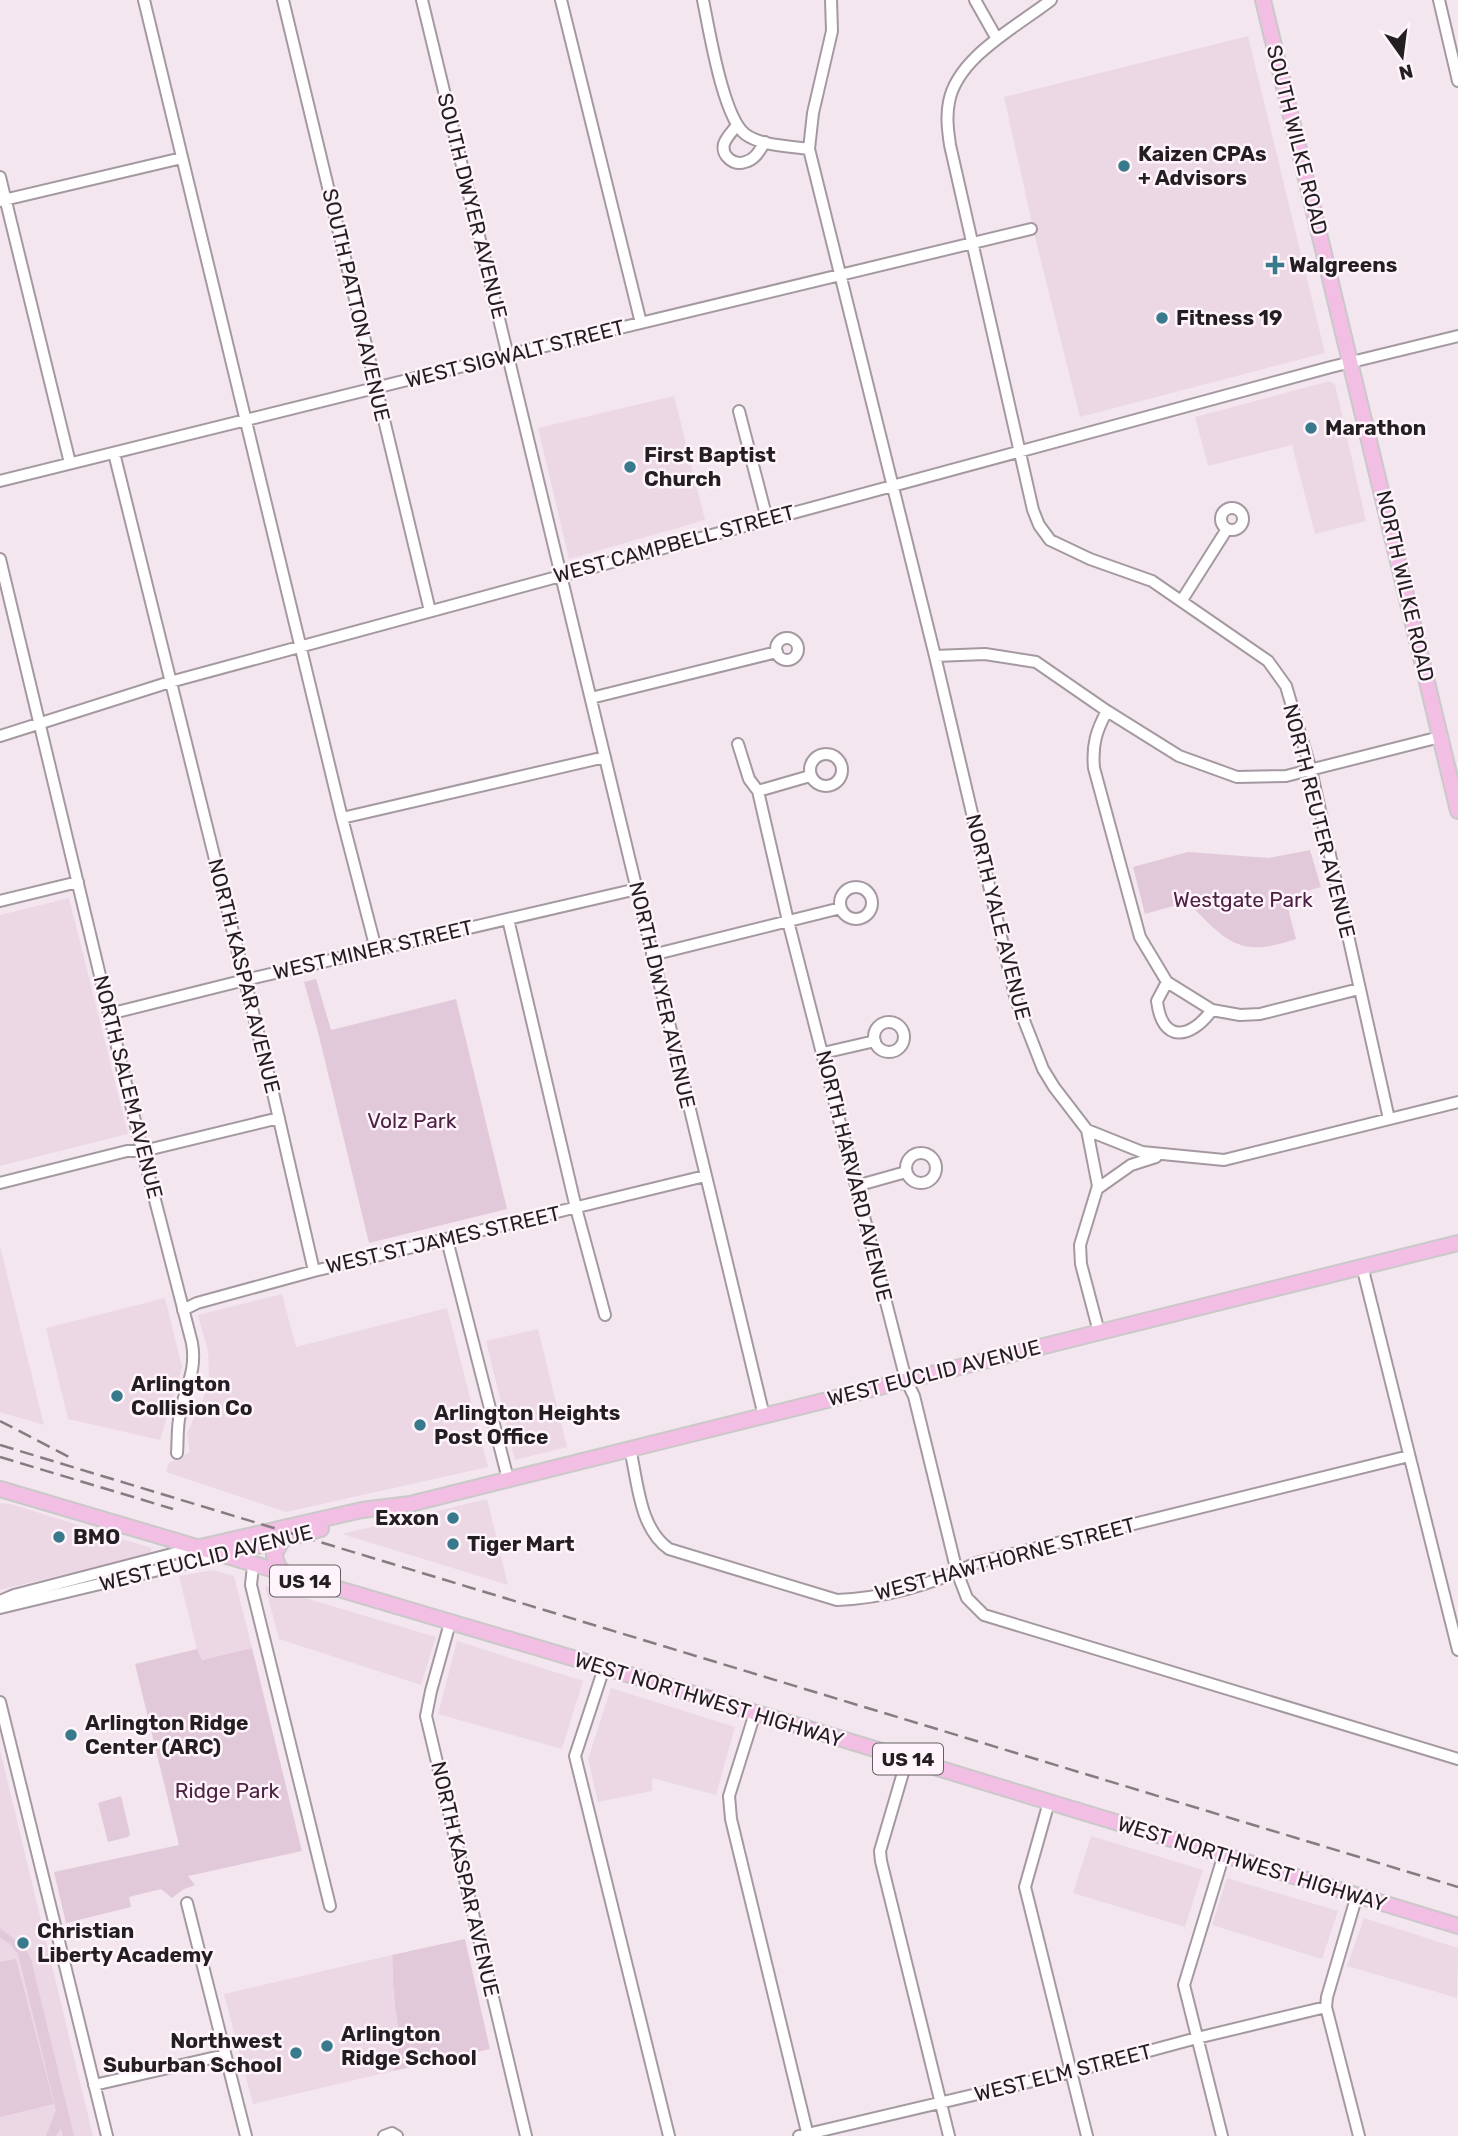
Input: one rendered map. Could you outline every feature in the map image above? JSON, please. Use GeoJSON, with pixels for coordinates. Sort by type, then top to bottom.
{"type":"FeatureCollection","features":[{"type":"Feature","properties":{"kind":"main road","name":"SOUTH WILKE ROAD"},"geometry":{"type":"LineString","coordinates":[[1263,0],[1351,362]]}},
{"type":"Feature","properties":{"kind":"main road","name":"NORTH WILKE ROAD"},"geometry":{"type":"LineString","coordinates":[[1351,362],[1458,811]]}},
{"type":"Feature","properties":{"kind":"main road","name":"WEST EUCLID AVENUE"},"geometry":{"type":"LineString","coordinates":[[221,1555],[374,1517],[410,1504],[508,1479],[1458,1243]]}},
{"type":"Feature","properties":{"kind":"main road","name":"WEST NORTHWEST HIGHWAY"},"geometry":{"type":"LineString","coordinates":[[0,1489],[755,1713],[1458,1926]]}},
{"type":"Feature","properties":{"kind":"main road","name":"WEST EUCLID AVENUE"},"geometry":{"type":"LineString","coordinates":[[195,1548],[362,1510],[410,1504]]}},
{"type":"Feature","properties":{"kind":"main road"},"geometry":{"type":"LineString","coordinates":[[283,1539],[274,1555],[279,1568],[290,1576]]}},
{"type":"Feature","properties":{"kind":"street"},"geometry":{"type":"LineString","coordinates":[[144,0],[376,949]]}},
{"type":"Feature","properties":{"kind":"street","name":"SOUTH PATTON AVENUE"},"geometry":{"type":"LineString","coordinates":[[283,0],[429,611]]}},
{"type":"Feature","properties":{"kind":"street","name":"SOUTH DWYER AVENUE"},"geometry":{"type":"LineString","coordinates":[[422,0],[562,574]]}},
{"type":"Feature","properties":{"kind":"street"},"geometry":{"type":"LineString","coordinates":[[561,0],[641,323]]}},
{"type":"Feature","properties":{"kind":"street"},"geometry":{"type":"LineString","coordinates":[[703,0],[724,94],[737,125],[746,135],[765,142],[809,149],[813,113],[832,31],[831,0]]}},
{"type":"Feature","properties":{"kind":"street"},"geometry":{"type":"LineString","coordinates":[[975,0],[997,39]]}},
{"type":"Feature","properties":{"kind":"street","name":"NORTH REUTER AVENUE"},"geometry":{"type":"LineString","coordinates":[[1051,0],[997,39],[959,76],[949,99],[947,121],[950,145],[1033,510],[1039,525],[1050,540],[1078,554],[1152,581],[1268,661],[1286,686],[1311,770],[1390,1119]]}},
{"type":"Feature","properties":{"kind":"street"},"geometry":{"type":"LineString","coordinates":[[1439,0],[1458,81]]}},
{"type":"Feature","properties":{"kind":"street"},"geometry":{"type":"LineString","coordinates":[[737,125],[723,148],[726,156],[733,162],[745,163],[756,156],[765,142]]}},
{"type":"Feature","properties":{"kind":"street","name":"NORTH YALE AVENUE"},"geometry":{"type":"LineString","coordinates":[[809,149],[935,656],[1016,1000],[1043,1069],[1087,1130],[1097,1189],[1080,1245],[1081,1264],[1099,1332]]}},
{"type":"Feature","properties":{"kind":"street"},"geometry":{"type":"LineString","coordinates":[[3,200],[182,158]]}},
{"type":"Feature","properties":{"kind":"street"},"geometry":{"type":"LineString","coordinates":[[0,177],[3,200],[70,463]]}},
{"type":"Feature","properties":{"kind":"street","name":"WEST SIGWALT STREET"},"geometry":{"type":"LineString","coordinates":[[0,481],[1031,229]]}},
{"type":"Feature","properties":{"kind":"street","name":"WEST CAMPBELL STREET"},"geometry":{"type":"LineString","coordinates":[[0,736],[170,682],[562,574],[1351,362],[1458,336]]}},
{"type":"Feature","properties":{"kind":"street"},"geometry":{"type":"LineString","coordinates":[[739,411],[767,519]]}},
{"type":"Feature","properties":{"kind":"street","name":"NORTH KASPAR AVENUE"},"geometry":{"type":"LineString","coordinates":[[114,453],[279,1118],[314,1271]]}},
{"type":"Feature","properties":{"kind":"street"},"geometry":{"type":"LineString","coordinates":[[1182,600],[1227,529]]}},
{"type":"Feature","properties":{"kind":"street","name":"NORTH SALEM AVENUE"},"geometry":{"type":"LineString","coordinates":[[0,559],[194,1356],[192,1379],[180,1414],[177,1453]]}},
{"type":"Feature","properties":{"kind":"street","name":"NORTH DWYER AVENUE"},"geometry":{"type":"LineString","coordinates":[[562,574],[764,1416]]}},
{"type":"Feature","properties":{"kind":"street"},"geometry":{"type":"LineString","coordinates":[[591,698],[777,652]]}},
{"type":"Feature","properties":{"kind":"street"},"geometry":{"type":"LineString","coordinates":[[935,656],[985,654],[1036,662],[1107,711],[1180,755],[1237,777],[1286,776],[1440,737]]}},
{"type":"Feature","properties":{"kind":"street"},"geometry":{"type":"LineString","coordinates":[[1107,711],[1095,736],[1094,768],[1140,937],[1167,982],[1212,1010],[1232,1015],[1260,1014],[1359,989]]}},
{"type":"Feature","properties":{"kind":"street","name":"NORTH HARVARD AVENUE"},"geometry":{"type":"LineString","coordinates":[[738,744],[749,779],[758,790],[788,921],[906,1380],[914,1396],[962,1591],[984,1615],[1458,1759]]}},
{"type":"Feature","properties":{"kind":"street"},"geometry":{"type":"LineString","coordinates":[[342,818],[605,757]]}},
{"type":"Feature","properties":{"kind":"street"},"geometry":{"type":"LineString","coordinates":[[758,790],[810,776]]}},
{"type":"Feature","properties":{"kind":"street"},"geometry":{"type":"LineString","coordinates":[[0,901],[78,882]]}},
{"type":"Feature","properties":{"kind":"street","name":"WEST MINER STREET"},"geometry":{"type":"LineString","coordinates":[[109,1014],[636,889]]}},
{"type":"Feature","properties":{"kind":"street"},"geometry":{"type":"LineString","coordinates":[[652,955],[841,908]]}},
{"type":"Feature","properties":{"kind":"street"},"geometry":{"type":"LineString","coordinates":[[508,919],[576,1209],[605,1315]]}},
{"type":"Feature","properties":{"kind":"street"},"geometry":{"type":"LineString","coordinates":[[1167,982],[1157,1001],[1161,1021],[1170,1029],[1180,1033],[1192,1031],[1202,1024],[1212,1010]]}},
{"type":"Feature","properties":{"kind":"street"},"geometry":{"type":"LineString","coordinates":[[823,1053],[875,1041]]}},
{"type":"Feature","properties":{"kind":"street"},"geometry":{"type":"LineString","coordinates":[[1087,1130],[1142,1152],[1223,1160],[1458,1102]]}},
{"type":"Feature","properties":{"kind":"street"},"geometry":{"type":"LineString","coordinates":[[0,1183],[127,1151],[143,1152],[279,1118]]}},
{"type":"Feature","properties":{"kind":"street"},"geometry":{"type":"LineString","coordinates":[[1097,1189],[1131,1165],[1166,1155]]}},
{"type":"Feature","properties":{"kind":"street"},"geometry":{"type":"LineString","coordinates":[[856,1186],[906,1172]]}},
{"type":"Feature","properties":{"kind":"street","name":"WEST ST JAMES STREET"},"geometry":{"type":"LineString","coordinates":[[183,1310],[235,1291],[705,1176]]}},
{"type":"Feature","properties":{"kind":"street"},"geometry":{"type":"LineString","coordinates":[[447,1240],[508,1479]]}},
{"type":"Feature","properties":{"kind":"street"},"geometry":{"type":"LineString","coordinates":[[1362,1266],[1409,1456],[1454,1615],[1458,1650]]}},
{"type":"Feature","properties":{"kind":"street","name":"WEST HAWTHORNE STREET"},"geometry":{"type":"LineString","coordinates":[[630,1449],[647,1522],[662,1544],[669,1549],[837,1600],[858,1599],[938,1581],[976,1563],[1409,1456]]}},
{"type":"Feature","properties":{"kind":"street","name":"WEST EUCLID AVENUE"},"geometry":{"type":"LineString","coordinates":[[0,1601],[14,1595],[195,1548]]}},
{"type":"Feature","properties":{"kind":"street","name":"WEST EUCLID AVENUE"},"geometry":{"type":"LineString","coordinates":[[0,1608],[221,1555]]}},
{"type":"Feature","properties":{"kind":"street"},"geometry":{"type":"LineString","coordinates":[[253,1566],[251,1585],[330,1906]]}},
{"type":"Feature","properties":{"kind":"street","name":"NORTH KASPAR AVENUE"},"geometry":{"type":"LineString","coordinates":[[450,1623],[430,1691],[426,1716],[526,2136]]}},
{"type":"Feature","properties":{"kind":"street"},"geometry":{"type":"LineString","coordinates":[[604,1668],[575,1756],[669,2136]]}},
{"type":"Feature","properties":{"kind":"street"},"geometry":{"type":"LineString","coordinates":[[0,1702],[107,2136]]}},
{"type":"Feature","properties":{"kind":"street"},"geometry":{"type":"LineString","coordinates":[[755,1713],[729,1796],[731,1819],[805,2135]]}},
{"type":"Feature","properties":{"kind":"street"},"geometry":{"type":"LineString","coordinates":[[907,1759],[880,1851],[881,1861],[949,2136]]}},
{"type":"Feature","properties":{"kind":"street"},"geometry":{"type":"LineString","coordinates":[[1049,1802],[1025,1887],[1087,2136]]}},
{"type":"Feature","properties":{"kind":"street"},"geometry":{"type":"LineString","coordinates":[[1222,2136],[1184,1985],[1224,1854]]}},
{"type":"Feature","properties":{"kind":"street"},"geometry":{"type":"LineString","coordinates":[[1357,1895],[1326,1997],[1326,2007],[1359,2136]]}},
{"type":"Feature","properties":{"kind":"street"},"geometry":{"type":"LineString","coordinates":[[187,1903],[246,2136]]}},
{"type":"Feature","properties":{"kind":"street","name":"WEST ELM STREET"},"geometry":{"type":"LineString","coordinates":[[805,2135],[1071,2072],[1326,2007]]}},
{"type":"Feature","properties":{"kind":"street"},"geometry":{"type":"LineString","coordinates":[[94,2085],[225,2055]]}},
{"type":"Feature","properties":{"kind":"street"},"geometry":{"type":"LineString","coordinates":[[384,2136],[392,2133],[397,2136]]}},
{"type":"Feature","properties":{"kind":"shaded area"},"geometry":{"type":"Polygon","coordinates":[[[1248,36],[1325,353],[1080,417],[1036,241],[1004,97],[1248,36]]]}},
{"type":"Feature","properties":{"kind":"shaded area"},"geometry":{"type":"Polygon","coordinates":[[[1330,381],[1335,384],[1366,521],[1315,534],[1292,445],[1208,466],[1195,417],[1330,381]]]}},
{"type":"Feature","properties":{"kind":"shaded area"},"geometry":{"type":"Polygon","coordinates":[[[674,396],[705,520],[569,559],[538,428],[674,396]]]}},
{"type":"Feature","properties":{"kind":"shaded area"},"geometry":{"type":"Polygon","coordinates":[[[69,898],[128,1134],[0,1166],[0,915],[69,898]]]}},
{"type":"Feature","properties":{"kind":"shaded area"},"geometry":{"type":"Polygon","coordinates":[[[0,1246],[44,1425],[0,1412],[0,1246]]]}},
{"type":"Feature","properties":{"kind":"shaded area"},"geometry":{"type":"Polygon","coordinates":[[[282,1294],[296,1347],[447,1308],[488,1467],[286,1512],[166,1472],[169,1463],[190,1452],[187,1433],[207,1390],[208,1351],[198,1315],[282,1294]]]}},
{"type":"Feature","properties":{"kind":"shaded area"},"geometry":{"type":"Polygon","coordinates":[[[165,1298],[182,1367],[160,1440],[68,1419],[46,1328],[165,1298]]]}},
{"type":"Feature","properties":{"kind":"shaded area"},"geometry":{"type":"Polygon","coordinates":[[[538,1329],[567,1447],[515,1460],[486,1341],[538,1329]]]}},
{"type":"Feature","properties":{"kind":"shaded area"},"geometry":{"type":"Polygon","coordinates":[[[487,1499],[508,1585],[342,1534],[487,1499]]]}},
{"type":"Feature","properties":{"kind":"shaded area"},"geometry":{"type":"Polygon","coordinates":[[[0,1503],[11,1504],[151,1548],[151,1553],[0,1590],[0,1503]]]}},
{"type":"Feature","properties":{"kind":"shaded area"},"geometry":{"type":"Polygon","coordinates":[[[213,1570],[234,1576],[252,1648],[202,1660],[179,1576],[213,1570]]]}},
{"type":"Feature","properties":{"kind":"shaded area"},"geometry":{"type":"Polygon","coordinates":[[[265,1586],[436,1637],[421,1685],[279,1639],[265,1586]]]}},
{"type":"Feature","properties":{"kind":"shaded area"},"geometry":{"type":"Polygon","coordinates":[[[457,1641],[583,1681],[562,1749],[438,1714],[457,1641]]]}},
{"type":"Feature","properties":{"kind":"shaded area"},"geometry":{"type":"Polygon","coordinates":[[[611,1688],[735,1727],[716,1795],[652,1778],[652,1791],[598,1802],[588,1759],[611,1688]]]}},
{"type":"Feature","properties":{"kind":"shaded area","name":"Christian Liberty Academy"},"geometry":{"type":"Polygon","coordinates":[[[0,1750],[93,2136],[0,2136],[0,1750]]]}},
{"type":"Feature","properties":{"kind":"shaded area"},"geometry":{"type":"Polygon","coordinates":[[[1091,1836],[1203,1870],[1185,1927],[1073,1893],[1091,1836]]]}},
{"type":"Feature","properties":{"kind":"shaded area"},"geometry":{"type":"Polygon","coordinates":[[[1227,1878],[1338,1911],[1322,1959],[1212,1925],[1227,1878]]]}},
{"type":"Feature","properties":{"kind":"shaded area"},"geometry":{"type":"Polygon","coordinates":[[[1364,1918],[1458,1948],[1457,1998],[1347,1966],[1364,1918]]]}},
{"type":"Feature","properties":{"kind":"shaded area"},"geometry":{"type":"Polygon","coordinates":[[[392,1955],[395,1978],[393,1991],[401,2043],[393,2071],[253,2104],[224,1994],[392,1955]]]}},
{"type":"Feature","properties":{"kind":"green space","name":"Westgate Park"},"geometry":{"type":"Polygon","coordinates":[[[1310,850],[1321,887],[1285,897],[1296,939],[1260,947],[1235,943],[1213,927],[1187,902],[1145,914],[1133,867],[1188,852],[1269,858],[1310,850]]]}},
{"type":"Feature","properties":{"kind":"green space","name":"Volz Park"},"geometry":{"type":"Polygon","coordinates":[[[316,979],[331,1030],[456,999],[507,1209],[369,1243],[304,982],[316,979]]]}},
{"type":"Feature","properties":{"kind":"green space","name":"Ridge Park"},"geometry":{"type":"Polygon","coordinates":[[[252,1648],[302,1851],[188,1876],[195,1885],[172,1898],[161,1889],[129,1897],[131,1907],[66,1923],[54,1872],[179,1845],[135,1664],[197,1649],[202,1660],[252,1648]]]}},
{"type":"Feature","properties":{"kind":"green space"},"geometry":{"type":"Polygon","coordinates":[[[121,1796],[130,1834],[128,1837],[108,1842],[98,1803],[121,1796]]]}},
{"type":"Feature","properties":{"kind":"green space"},"geometry":{"type":"Polygon","coordinates":[[[0,1928],[24,1947],[31,1959],[74,2136],[63,2136],[61,2128],[56,2136],[46,2136],[56,2110],[18,1954],[10,1944],[0,1938],[0,1928]]]}},
{"type":"Feature","properties":{"kind":"green space"},"geometry":{"type":"Polygon","coordinates":[[[465,1939],[490,2049],[393,2071],[397,2061],[399,2033],[392,1955],[465,1939]]]}},
{"type":"Feature","properties":{"kind":"green space"},"geometry":{"type":"Polygon","coordinates":[[[16,1959],[54,2104],[0,2117],[0,1962],[16,1959]]]}},
{"type":"Feature","properties":{"kind":"railway"},"geometry":{"type":"LineString","coordinates":[[0,1421],[71,1458]]}},
{"type":"Feature","properties":{"kind":"railway"},"geometry":{"type":"LineString","coordinates":[[0,1445],[1458,1887]]}},
{"type":"Feature","properties":{"kind":"railway"},"geometry":{"type":"LineString","coordinates":[[0,1457],[173,1509]]}},
{"type":"Feature","properties":{"kind":"place","name":"Kaizen CPAs + Advisors"},"geometry":{"type":"Point","coordinates":[1124,166]}},
{"type":"Feature","properties":{"kind":"place","name":"Walgreens"},"geometry":{"type":"Point","coordinates":[1275,265]}},
{"type":"Feature","properties":{"kind":"place","name":"Fitness 19"},"geometry":{"type":"Point","coordinates":[1162,318]}},
{"type":"Feature","properties":{"kind":"place","name":"Marathon"},"geometry":{"type":"Point","coordinates":[1311,428]}},
{"type":"Feature","properties":{"kind":"place","name":"First Baptist Church"},"geometry":{"type":"Point","coordinates":[630,467]}},
{"type":"Feature","properties":{"kind":"place","name":"Arlington Collision Co"},"geometry":{"type":"Point","coordinates":[117,1396]}},
{"type":"Feature","properties":{"kind":"place","name":"Arlington Heights Post Office"},"geometry":{"type":"Point","coordinates":[420,1425]}},
{"type":"Feature","properties":{"kind":"place","name":"Exxon"},"geometry":{"type":"Point","coordinates":[453,1518]}},
{"type":"Feature","properties":{"kind":"place","name":"BMO"},"geometry":{"type":"Point","coordinates":[59,1537]}},
{"type":"Feature","properties":{"kind":"place","name":"Tiger Mart"},"geometry":{"type":"Point","coordinates":[453,1544]}},
{"type":"Feature","properties":{"kind":"place","name":"Arlington Ridge Center (ARC)"},"geometry":{"type":"Point","coordinates":[71,1735]}},
{"type":"Feature","properties":{"kind":"place","name":"Christian Liberty Academy"},"geometry":{"type":"Point","coordinates":[23,1943]}},
{"type":"Feature","properties":{"kind":"place","name":"Arlington Ridge School"},"geometry":{"type":"Point","coordinates":[327,2046]}},
{"type":"Feature","properties":{"kind":"place","name":"Northwest Suburban School"},"geometry":{"type":"Point","coordinates":[296,2053]}}]}
